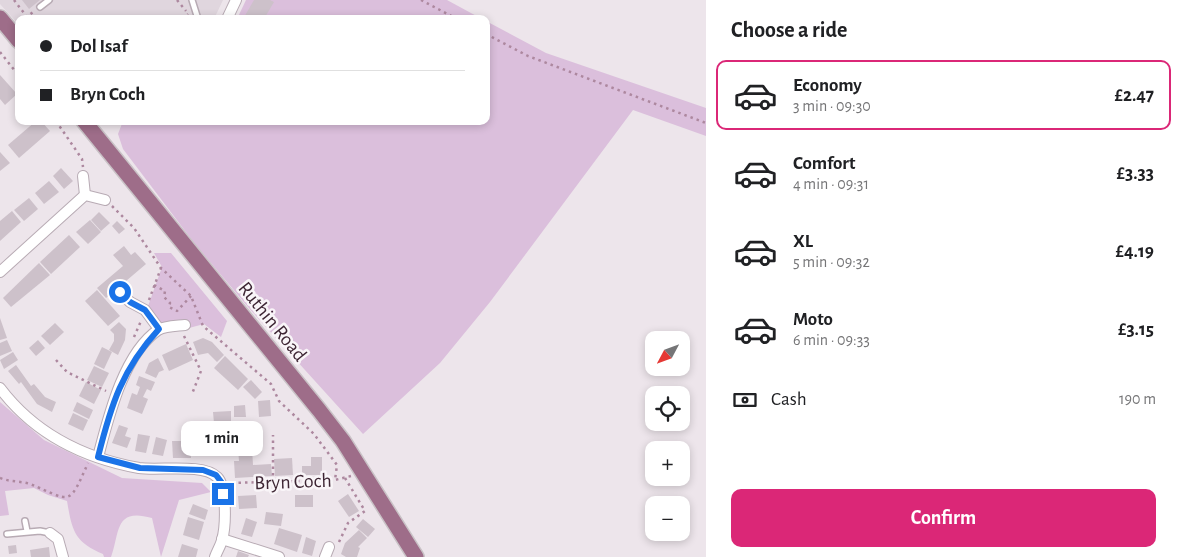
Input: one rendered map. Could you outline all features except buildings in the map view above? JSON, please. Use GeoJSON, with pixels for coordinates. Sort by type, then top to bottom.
{"type":"FeatureCollection","features":[{"type":"Feature","properties":{"kind":"main road"},"geometry":{"type":"LineString","coordinates":[[0,18],[15,36]]}},
{"type":"Feature","properties":{"kind":"main road","name":"Ruthin Road"},"geometry":{"type":"LineString","coordinates":[[92,125],[319,410],[362,472],[416,557]]}},
{"type":"Feature","properties":{"kind":"street"},"geometry":{"type":"LineString","coordinates":[[229,15],[236,0]]}},
{"type":"Feature","properties":{"kind":"street"},"geometry":{"type":"LineString","coordinates":[[83,176],[85,195]]}},
{"type":"Feature","properties":{"kind":"street"},"geometry":{"type":"LineString","coordinates":[[85,195],[105,200]]}},
{"type":"Feature","properties":{"kind":"street"},"geometry":{"type":"LineString","coordinates":[[0,272],[85,195]]}},
{"type":"Feature","properties":{"kind":"street"},"geometry":{"type":"LineString","coordinates":[[120,292],[130,302],[145,310],[159,329]]}},
{"type":"Feature","properties":{"kind":"street"},"geometry":{"type":"LineString","coordinates":[[95,456],[116,396],[130,365],[142,347],[159,329],[182,325]]}},
{"type":"Feature","properties":{"kind":"street"},"geometry":{"type":"LineString","coordinates":[[0,388],[38,428],[68,446],[95,456],[140,468],[203,470],[216,475],[222,483],[225,505],[222,540],[214,557]]}},
{"type":"Feature","properties":{"kind":"street"},"geometry":{"type":"LineString","coordinates":[[50,533],[58,539],[63,557]]}},
{"type":"Feature","properties":{"kind":"street"},"geometry":{"type":"LineString","coordinates":[[222,540],[279,557]]}},
{"type":"Feature","properties":{"kind":"street"},"geometry":{"type":"LineString","coordinates":[[325,557],[329,547]]}},
{"type":"Feature","properties":{"kind":"lane"},"geometry":{"type":"LineString","coordinates":[[40,7],[49,0]]}},
{"type":"Feature","properties":{"kind":"lane"},"geometry":{"type":"LineString","coordinates":[[192,0],[197,15]]}},
{"type":"Feature","properties":{"kind":"lane"},"geometry":{"type":"LineString","coordinates":[[25,521],[26,532]]}},
{"type":"Feature","properties":{"kind":"lane"},"geometry":{"type":"LineString","coordinates":[[7,534],[26,532],[50,533]]}},
{"type":"Feature","properties":{"kind":"path"},"geometry":{"type":"LineString","coordinates":[[14,0],[26,15]]}},
{"type":"Feature","properties":{"kind":"path"},"geometry":{"type":"LineString","coordinates":[[421,0],[449,15]]}},
{"type":"Feature","properties":{"kind":"path"},"geometry":{"type":"LineString","coordinates":[[28,15],[40,7]]}},
{"type":"Feature","properties":{"kind":"path"},"geometry":{"type":"LineString","coordinates":[[490,36],[528,56],[706,123]]}},
{"type":"Feature","properties":{"kind":"path"},"geometry":{"type":"LineString","coordinates":[[0,52],[15,71]]}},
{"type":"Feature","properties":{"kind":"path"},"geometry":{"type":"LineString","coordinates":[[59,125],[82,159],[83,176]]}},
{"type":"Feature","properties":{"kind":"path"},"geometry":{"type":"LineString","coordinates":[[105,200],[134,228],[161,268],[191,296],[203,326],[256,369],[271,384],[279,401],[314,434],[337,465],[335,480]]}},
{"type":"Feature","properties":{"kind":"path"},"geometry":{"type":"LineString","coordinates":[[145,310],[161,268]]}},
{"type":"Feature","properties":{"kind":"path"},"geometry":{"type":"LineString","coordinates":[[154,286],[165,291],[164,297],[170,303],[169,307],[177,311],[191,296]]}},
{"type":"Feature","properties":{"kind":"path"},"geometry":{"type":"LineString","coordinates":[[182,325],[201,371],[192,394]]}},
{"type":"Feature","properties":{"kind":"path"},"geometry":{"type":"LineString","coordinates":[[56,360],[67,372],[116,396]]}},
{"type":"Feature","properties":{"kind":"path"},"geometry":{"type":"LineString","coordinates":[[273,435],[273,482]]}},
{"type":"Feature","properties":{"kind":"path"},"geometry":{"type":"LineString","coordinates":[[0,478],[24,482],[62,499],[71,497],[95,456]]}},
{"type":"Feature","properties":{"kind":"path","name":"Bryn Coch"},"geometry":{"type":"LineString","coordinates":[[222,483],[335,480],[362,472]]}},
{"type":"Feature","properties":{"kind":"path"},"geometry":{"type":"LineString","coordinates":[[329,547],[338,545],[348,523],[365,511],[345,478]]}},
{"type":"Feature","properties":{"kind":"shaded area"},"geometry":{"type":"Polygon","coordinates":[[[0,0],[223,0],[216,15],[15,15],[15,21],[0,4],[0,0]]]}},
{"type":"Feature","properties":{"kind":"shaded area"},"geometry":{"type":"Polygon","coordinates":[[[246,0],[447,0],[475,15],[239,15],[246,0]]]}},
{"type":"Feature","properties":{"kind":"shaded area"},"geometry":{"type":"Polygon","coordinates":[[[490,23],[546,53],[706,108],[706,136],[633,110],[490,302],[440,363],[363,434],[248,307],[195,244],[123,149],[118,134],[121,125],[490,125],[490,23]]]}},
{"type":"Feature","properties":{"kind":"shaded area"},"geometry":{"type":"Polygon","coordinates":[[[154,253],[171,253],[227,321],[221,337],[204,324],[189,328],[160,328],[147,309],[162,267],[154,253]]]}},
{"type":"Feature","properties":{"kind":"shaded area"},"geometry":{"type":"Polygon","coordinates":[[[0,402],[44,440],[122,478],[202,483],[211,492],[179,500],[161,557],[152,518],[131,516],[125,519],[118,531],[111,557],[104,557],[103,554],[86,545],[76,534],[67,501],[34,488],[5,491],[9,515],[0,516],[0,402]]]}},
{"type":"Feature","properties":{"kind":"route"},"geometry":{"type":"LineString","coordinates":[[120,292],[130,302],[139,305],[145,310],[159,329],[142,347],[130,365],[116,396],[98,457],[140,468],[203,470],[216,475],[222,483],[223,494]]}}]}
